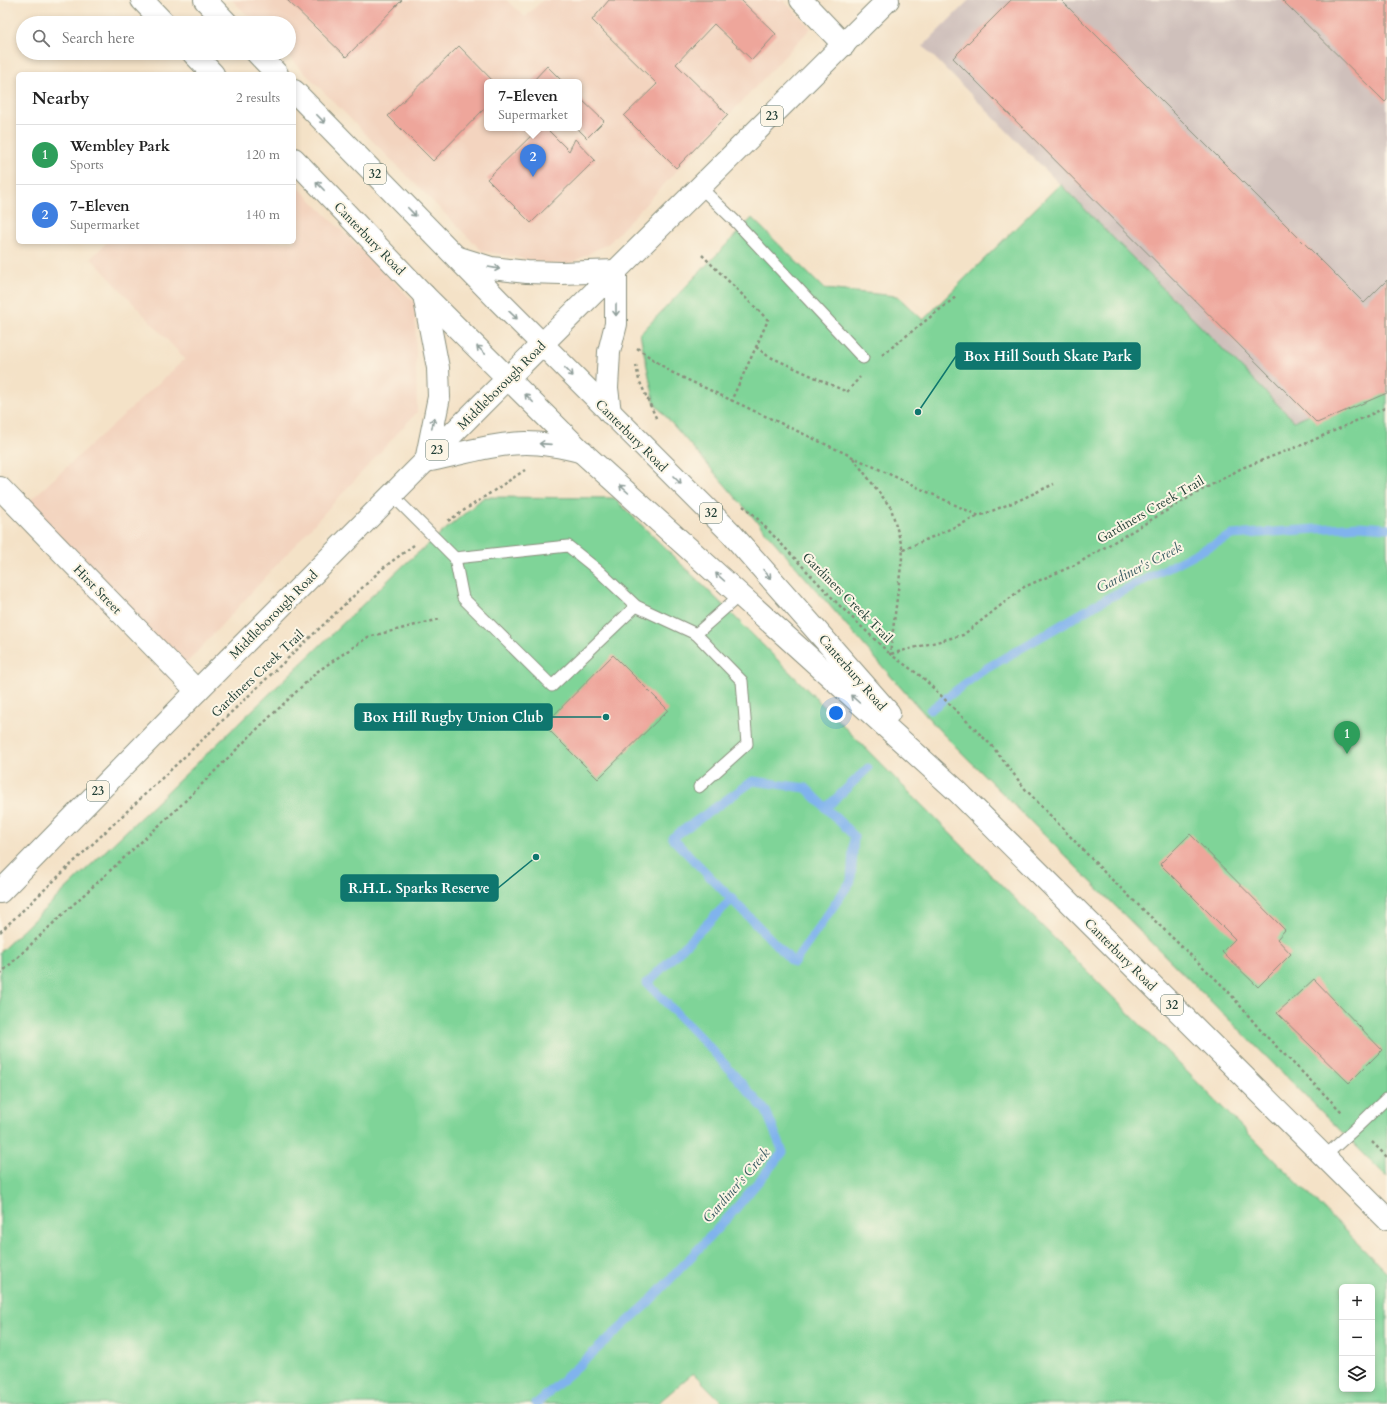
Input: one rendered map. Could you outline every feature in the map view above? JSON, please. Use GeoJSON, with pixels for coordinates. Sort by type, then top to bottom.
{"type":"FeatureCollection","features":[{"type":"Feature","properties":{"kind":"main road"},"geometry":{"type":"LineString","coordinates":[[142,0],[157,16]]}},
{"type":"Feature","properties":{"kind":"main road"},"geometry":{"type":"LineString","coordinates":[[205,0],[220,16]]}},
{"type":"Feature","properties":{"kind":"main road"},"geometry":{"type":"LineString","coordinates":[[801,0],[844,45]]}},
{"type":"Feature","properties":{"kind":"main road","name":"Middleborough Road"},"geometry":{"type":"LineString","coordinates":[[0,892],[197,691],[542,344],[888,0]]}},
{"type":"Feature","properties":{"kind":"main road"},"geometry":{"type":"LineString","coordinates":[[200,60],[211,72]]}},
{"type":"Feature","properties":{"kind":"main road"},"geometry":{"type":"LineString","coordinates":[[264,60],[275,72]]}},
{"type":"Feature","properties":{"kind":"main road","name":"Canterbury Road"},"geometry":{"type":"LineString","coordinates":[[296,93],[610,413],[730,532],[957,791]]}},
{"type":"Feature","properties":{"kind":"main road","name":"Canterbury Road"},"geometry":{"type":"LineString","coordinates":[[296,161],[424,295],[583,452],[957,791],[1387,1219]]}},
{"type":"Feature","properties":{"kind":"main road"},"geometry":{"type":"LineString","coordinates":[[457,257],[491,268],[527,272],[561,273],[616,271],[616,324],[609,352],[607,388],[610,413]]}},
{"type":"Feature","properties":{"kind":"main road"},"geometry":{"type":"LineString","coordinates":[[424,295],[438,368],[439,397],[426,461],[496,447],[525,443],[558,445],[583,452]]}},
{"type":"Feature","properties":{"kind":"main road","name":"Hirst Street"},"geometry":{"type":"LineString","coordinates":[[0,488],[197,691]]}},
{"type":"Feature","properties":{"kind":"lane"},"geometry":{"type":"LineString","coordinates":[[700,187],[735,221],[863,358]]}},
{"type":"Feature","properties":{"kind":"lane"},"geometry":{"type":"LineString","coordinates":[[392,495],[429,534],[455,558],[463,598],[552,686],[636,606]]}},
{"type":"Feature","properties":{"kind":"lane"},"geometry":{"type":"LineString","coordinates":[[455,558],[568,546],[599,571],[636,606],[696,634],[742,681],[747,744],[699,787]]}},
{"type":"Feature","properties":{"kind":"lane"},"geometry":{"type":"LineString","coordinates":[[696,634],[740,595]]}},
{"type":"Feature","properties":{"kind":"lane"},"geometry":{"type":"LineString","coordinates":[[1325,1156],[1387,1098]]}},
{"type":"Feature","properties":{"kind":"path"},"geometry":{"type":"LineString","coordinates":[[702,255],[768,320],[731,401]]}},
{"type":"Feature","properties":{"kind":"path"},"geometry":{"type":"LineString","coordinates":[[632,344],[671,372],[979,516]]}},
{"type":"Feature","properties":{"kind":"path"},"geometry":{"type":"LineString","coordinates":[[609,352],[632,344]]}},
{"type":"Feature","properties":{"kind":"path"},"geometry":{"type":"LineString","coordinates":[[632,344],[639,380],[659,426]]}},
{"type":"Feature","properties":{"kind":"path","name":"Gardiners Creek Trail"},"geometry":{"type":"LineString","coordinates":[[742,505],[752,513],[840,606],[890,654],[963,635],[1024,587],[1075,565],[1193,495],[1242,468],[1307,443],[1387,407]]}},
{"type":"Feature","properties":{"kind":"path","name":"Gardiners Creek Trail"},"geometry":{"type":"LineString","coordinates":[[0,932],[383,568],[429,534],[528,468],[525,443]]}},
{"type":"Feature","properties":{"kind":"path"},"geometry":{"type":"LineString","coordinates":[[853,458],[891,508],[902,550],[890,654],[932,686],[992,746],[1026,790],[1106,874],[1227,990],[1262,1032],[1387,1157]]}},
{"type":"Feature","properties":{"kind":"path"},"geometry":{"type":"LineString","coordinates":[[902,550],[1054,484]]}},
{"type":"Feature","properties":{"kind":"path"},"geometry":{"type":"LineString","coordinates":[[0,974],[178,808],[318,671],[368,638],[440,619]]}},
{"type":"Feature","properties":{"kind":"shaded area"},"geometry":{"type":"Polygon","coordinates":[[[232,0],[506,0],[525,17],[543,0],[783,0],[811,28],[609,243],[567,265],[547,263],[482,251],[292,60],[296,60],[296,16],[248,16],[232,0]]]}},
{"type":"Feature","properties":{"kind":"shaded area"},"geometry":{"type":"Polygon","coordinates":[[[969,0],[1387,0],[1387,379],[1294,421],[923,46],[969,0]]]}},
{"type":"Feature","properties":{"kind":"shaded area"},"geometry":{"type":"Polygon","coordinates":[[[296,185],[415,303],[417,412],[171,680],[13,516],[185,359],[91,258],[105,244],[296,244],[296,185]]]}},
{"type":"Feature","properties":{"kind":"green space"},"geometry":{"type":"Polygon","coordinates":[[[1060,184],[1294,421],[1387,379],[1387,1177],[942,733],[901,688],[655,404],[640,334],[752,218],[824,289],[897,296],[923,320],[1060,184]]]}},
{"type":"Feature","properties":{"kind":"green space"},"geometry":{"type":"Polygon","coordinates":[[[484,497],[614,498],[737,619],[1387,1273],[1387,1404],[724,1404],[693,1373],[657,1404],[0,1404],[0,952],[406,563],[484,497]]]}},
{"type":"Feature","properties":{"kind":"building"},"geometry":{"type":"Polygon","coordinates":[[[287,0],[402,0],[346,57],[287,0]]]}},
{"type":"Feature","properties":{"kind":"building"},"geometry":{"type":"Polygon","coordinates":[[[609,0],[741,0],[776,34],[752,60],[714,24],[676,64],[728,115],[676,168],[624,116],[657,84],[592,20],[609,0]]]}},
{"type":"Feature","properties":{"kind":"building"},"geometry":{"type":"Polygon","coordinates":[[[1011,0],[1061,0],[1364,303],[1387,280],[1387,393],[1317,423],[953,58],[1011,0]]]}},
{"type":"Feature","properties":{"kind":"building"},"geometry":{"type":"Polygon","coordinates":[[[1282,0],[1387,0],[1387,100],[1385,102],[1282,0]]]}},
{"type":"Feature","properties":{"kind":"building"},"geometry":{"type":"Polygon","coordinates":[[[459,46],[491,79],[484,79],[484,109],[433,161],[388,116],[459,46]]]}},
{"type":"Feature","properties":{"kind":"building"},"geometry":{"type":"Polygon","coordinates":[[[547,66],[560,79],[535,79],[547,66]]]}},
{"type":"Feature","properties":{"kind":"building"},"geometry":{"type":"Polygon","coordinates":[[[582,100],[604,121],[587,138],[580,131],[582,131],[582,100]]]}},
{"type":"Feature","properties":{"kind":"building"},"geometry":{"type":"Polygon","coordinates":[[[536,131],[549,131],[569,151],[575,139],[595,160],[531,223],[487,179],[536,131]]]}},
{"type":"Feature","properties":{"kind":"building"},"geometry":{"type":"Polygon","coordinates":[[[613,655],[668,710],[598,779],[544,725],[613,655]]]}},
{"type":"Feature","properties":{"kind":"building"},"geometry":{"type":"Polygon","coordinates":[[[1190,834],[1285,930],[1277,939],[1291,954],[1258,987],[1222,952],[1235,939],[1160,864],[1190,834]]]}},
{"type":"Feature","properties":{"kind":"building"},"geometry":{"type":"Polygon","coordinates":[[[1314,979],[1382,1050],[1349,1083],[1277,1013],[1314,979]]]}},
{"type":"Feature","properties":{"kind":"waterway","name":"Gardiner's Creek"},"geometry":{"type":"LineString","coordinates":[[930,710],[982,671],[1099,603],[1232,535],[1359,526],[1387,528]]}},
{"type":"Feature","properties":{"kind":"waterway","name":"Gardiner's Creek"},"geometry":{"type":"LineString","coordinates":[[826,808],[868,768]]}},
{"type":"Feature","properties":{"kind":"waterway","name":"Gardiner's Creek"},"geometry":{"type":"LineString","coordinates":[[753,781],[806,788],[854,836],[851,881],[794,963],[672,838],[753,781]]}},
{"type":"Feature","properties":{"kind":"waterway","name":"Gardiner's Creek"},"geometry":{"type":"LineString","coordinates":[[536,1404],[647,1304],[732,1213],[783,1152],[766,1111],[712,1050],[647,983],[732,899]]}},
{"type":"Feature","properties":{"kind":"place","name":"7-Eleven"},"geometry":{"type":"Point","coordinates":[533,177]}},
{"type":"Feature","properties":{"kind":"place","name":"Box Hill South Skate Park"},"geometry":{"type":"Point","coordinates":[918,412]}},
{"type":"Feature","properties":{"kind":"place","name":"Box Hill Rugby Union Club"},"geometry":{"type":"Point","coordinates":[606,717]}},
{"type":"Feature","properties":{"kind":"place","name":"Wembley Park"},"geometry":{"type":"Point","coordinates":[1347,754]}},
{"type":"Feature","properties":{"kind":"place","name":"R.H.L. Sparks Reserve"},"geometry":{"type":"Point","coordinates":[536,857]}}]}
